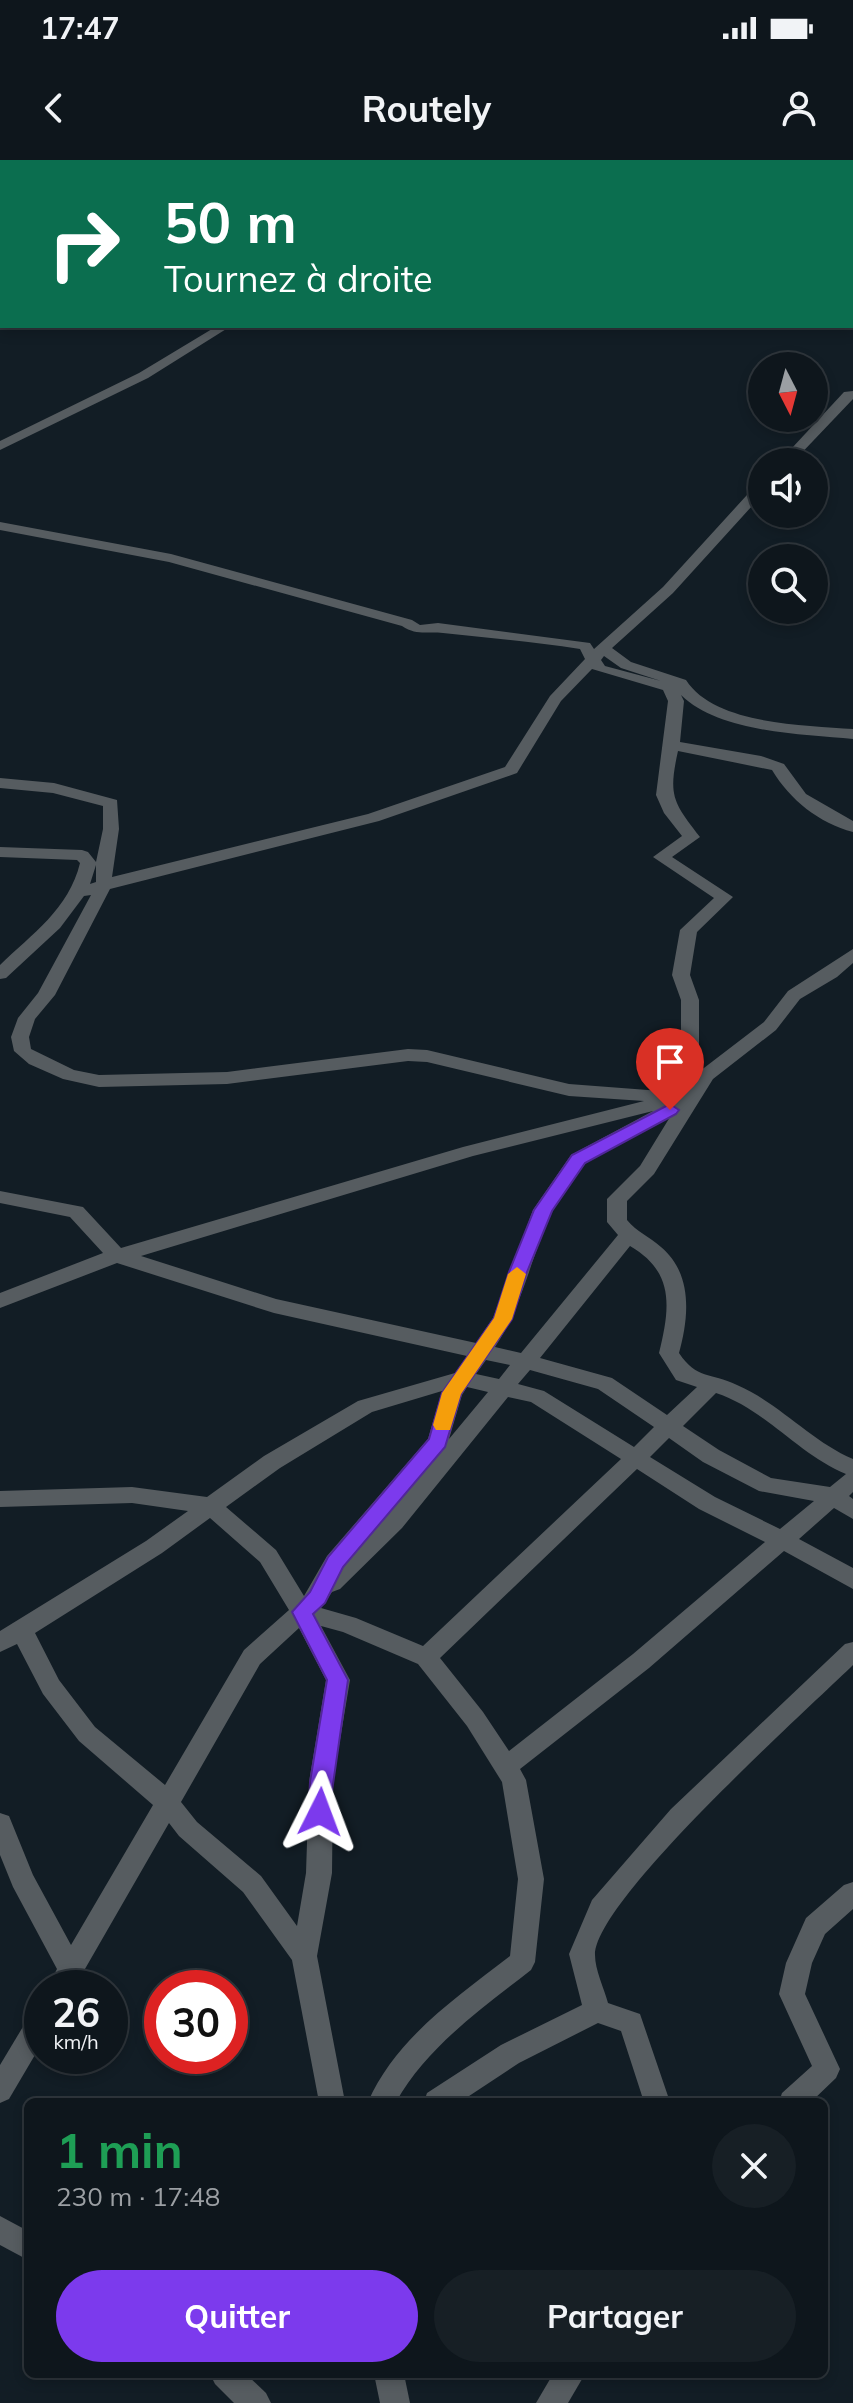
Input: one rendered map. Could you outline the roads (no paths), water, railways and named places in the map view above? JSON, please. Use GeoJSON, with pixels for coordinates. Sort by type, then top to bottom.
{"type":"FeatureCollection","features":[{"type":"Feature","properties":{"kind":"street"},"geometry":{"type":"LineString","coordinates":[[0,446],[107,394],[196,346],[222,328]]}},
{"type":"Feature","properties":{"kind":"street"},"geometry":{"type":"LineString","coordinates":[[798,448],[848,395],[853,395]]}},
{"type":"Feature","properties":{"kind":"street"},"geometry":{"type":"LineString","coordinates":[[78,893],[373,818],[511,770],[555,699],[598,653],[668,590],[748,502]]}},
{"type":"Feature","properties":{"kind":"street"},"geometry":{"type":"LineString","coordinates":[[0,526],[171,558],[407,623],[418,630],[433,625],[450,630],[533,637],[585,646],[626,665],[681,683],[688,695],[729,716],[777,727],[853,734]]}},
{"type":"Feature","properties":{"kind":"street"},"geometry":{"type":"LineString","coordinates":[[598,653],[599,669],[669,687],[676,701],[672,745],[661,788],[671,814],[692,837],[661,857],[725,897],[689,930],[681,975],[690,1000],[690,1046],[669,1075],[685,1099]]}},
{"type":"Feature","properties":{"kind":"street"},"geometry":{"type":"LineString","coordinates":[[672,745],[778,767],[790,789],[811,807],[853,827]]}},
{"type":"Feature","properties":{"kind":"street"},"geometry":{"type":"LineString","coordinates":[[0,783],[54,788],[111,803],[104,885],[46,995],[27,1018],[20,1037],[23,1051],[35,1060],[69,1075],[99,1081],[227,1078],[408,1055],[427,1056],[569,1090],[685,1099]]}},
{"type":"Feature","properties":{"kind":"street"},"geometry":{"type":"LineString","coordinates":[[0,852],[82,855],[88,863],[87,875],[78,893],[0,974]]}},
{"type":"Feature","properties":{"kind":"street"},"geometry":{"type":"LineString","coordinates":[[853,954],[831,973],[794,995],[770,1026],[706,1075],[685,1099],[647,1170],[617,1199],[617,1222],[654,1251],[673,1276],[678,1294],[675,1333],[669,1353],[683,1375],[730,1390],[827,1457],[853,1468]]}},
{"type":"Feature","properties":{"kind":"street"},"geometry":{"type":"LineString","coordinates":[[0,1301],[117,1256],[470,1151],[685,1099]]}},
{"type":"Feature","properties":{"kind":"street"},"geometry":{"type":"LineString","coordinates":[[310,1604],[335,1562],[438,1442],[452,1393],[503,1319],[543,1210],[578,1159],[685,1099]]}},
{"type":"Feature","properties":{"kind":"street"},"geometry":{"type":"LineString","coordinates":[[0,1197],[76,1212],[117,1256],[274,1306],[525,1361],[605,1383],[711,1456],[767,1485],[834,1496],[853,1511]]}},
{"type":"Feature","properties":{"kind":"street"},"geometry":{"type":"LineString","coordinates":[[71,1970],[252,1657],[394,1522],[629,1234]]}},
{"type":"Feature","properties":{"kind":"street"},"geometry":{"type":"LineString","coordinates":[[304,1956],[252,1884],[188,1829],[167,1802],[87,1734],[10,1636],[154,1547],[272,1462],[365,1406],[463,1378],[537,1396],[707,1503],[830,1564],[853,1580]]}},
{"type":"Feature","properties":{"kind":"street"},"geometry":{"type":"LineString","coordinates":[[426,1657],[712,1385]]}},
{"type":"Feature","properties":{"kind":"street"},"geometry":{"type":"LineString","coordinates":[[506,1767],[641,1661],[853,1480]]}},
{"type":"Feature","properties":{"kind":"street"},"geometry":{"type":"LineString","coordinates":[[0,1499],[132,1495],[210,1506],[268,1556],[310,1604],[338,1680],[321,1782],[319,1873],[304,1956],[331,2098]]}},
{"type":"Feature","properties":{"kind":"street"},"geometry":{"type":"LineString","coordinates":[[310,1604],[426,1657],[475,1719],[514,1780],[531,1879],[522,1962],[460,2010],[403,2064],[383,2098]]}},
{"type":"Feature","properties":{"kind":"street"},"geometry":{"type":"LineString","coordinates":[[597,2011],[582,1954],[601,1908],[680,1816],[853,1651]]}},
{"type":"Feature","properties":{"kind":"street"},"geometry":{"type":"LineString","coordinates":[[0,1823],[62,1970]]}},
{"type":"Feature","properties":{"kind":"street"},"geometry":{"type":"LineString","coordinates":[[796,2098],[827,2069],[792,1994],[799,1963],[815,1926],[853,1893]]}},
{"type":"Feature","properties":{"kind":"street"},"geometry":{"type":"LineString","coordinates":[[443,2098],[510,2054],[597,2011],[631,2022],[656,2098]]}},
{"type":"Feature","properties":{"kind":"street"},"geometry":{"type":"LineString","coordinates":[[0,2090],[24,2049]]}},
{"type":"Feature","properties":{"kind":"street"},"geometry":{"type":"LineString","coordinates":[[0,2230],[24,2244]]}},
{"type":"Feature","properties":{"kind":"street"},"geometry":{"type":"LineString","coordinates":[[229,2378],[256,2403]]}},
{"type":"Feature","properties":{"kind":"street"},"geometry":{"type":"LineString","coordinates":[[390,2378],[395,2403]]}},
{"type":"Feature","properties":{"kind":"street"},"geometry":{"type":"LineString","coordinates":[[551,2403],[567,2378]]}}]}
